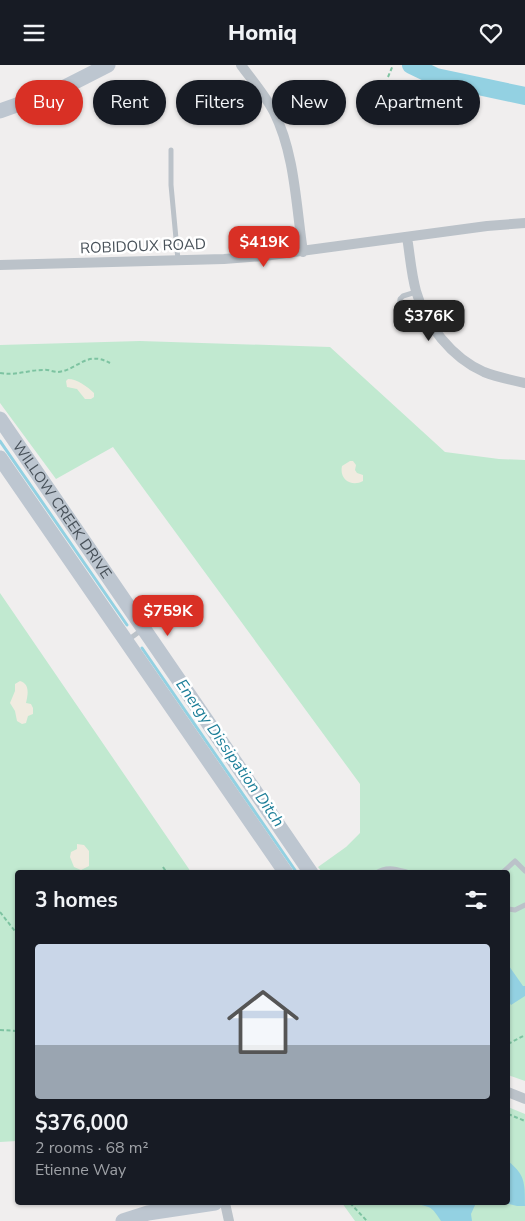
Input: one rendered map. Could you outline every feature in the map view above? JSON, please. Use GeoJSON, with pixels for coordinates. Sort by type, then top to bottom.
{"type":"FeatureCollection","features":[{"type":"Feature","properties":{"kind":"street"},"geometry":{"type":"LineString","coordinates":[[0,111],[59,90],[108,65]]}},
{"type":"Feature","properties":{"kind":"street"},"geometry":{"type":"LineString","coordinates":[[240,65],[266,98],[282,133],[288,157],[303,252]]}},
{"type":"Feature","properties":{"kind":"street","name":"ROBIDOUX ROAD"},"geometry":{"type":"LineString","coordinates":[[0,265],[224,259],[303,252],[487,226],[525,223]]}},
{"type":"Feature","properties":{"kind":"street"},"geometry":{"type":"LineString","coordinates":[[407,237],[417,292],[425,313],[439,335],[465,360],[483,371],[504,379],[525,383]]}},
{"type":"Feature","properties":{"kind":"street","name":"WILLOW CREEK DRIVE"},"geometry":{"type":"LineString","coordinates":[[0,419],[309,870]]}},
{"type":"Feature","properties":{"kind":"street","name":"WILLOW CREEK DRIVE"},"geometry":{"type":"LineString","coordinates":[[0,457],[284,870]]}},
{"type":"Feature","properties":{"kind":"street"},"geometry":{"type":"LineString","coordinates":[[510,1093],[525,1099]]}},
{"type":"Feature","properties":{"kind":"street"},"geometry":{"type":"LineString","coordinates":[[123,1221],[148,1213],[202,1205]]}},
{"type":"Feature","properties":{"kind":"street"},"geometry":{"type":"LineString","coordinates":[[225,1205],[229,1221]]}},
{"type":"Feature","properties":{"kind":"lane"},"geometry":{"type":"LineString","coordinates":[[170,151],[178,260]]}},
{"type":"Feature","properties":{"kind":"lane"},"geometry":{"type":"LineString","coordinates":[[417,292],[402,296],[400,307],[407,318],[416,318],[425,313]]}},
{"type":"Feature","properties":{"kind":"lane"},"geometry":{"type":"LineString","coordinates":[[126,641],[144,629]]}},
{"type":"Feature","properties":{"kind":"lane"},"geometry":{"type":"LineString","coordinates":[[505,870],[515,861],[525,871]]}},
{"type":"Feature","properties":{"kind":"lane"},"geometry":{"type":"LineString","coordinates":[[381,870],[390,868],[398,870]]}},
{"type":"Feature","properties":{"kind":"lane"},"geometry":{"type":"LineString","coordinates":[[510,909],[515,910],[525,905]]}},
{"type":"Feature","properties":{"kind":"path"},"geometry":{"type":"LineString","coordinates":[[388,77],[393,65]]}},
{"type":"Feature","properties":{"kind":"path"},"geometry":{"type":"LineString","coordinates":[[0,373],[16,374],[43,369],[58,372],[81,362],[97,358],[110,363]]}},
{"type":"Feature","properties":{"kind":"path"},"geometry":{"type":"LineString","coordinates":[[0,912],[15,931]]}},
{"type":"Feature","properties":{"kind":"path"},"geometry":{"type":"LineString","coordinates":[[0,1030],[15,1031]]}},
{"type":"Feature","properties":{"kind":"path"},"geometry":{"type":"LineString","coordinates":[[510,1043],[525,1035]]}},
{"type":"Feature","properties":{"kind":"path"},"geometry":{"type":"LineString","coordinates":[[510,1115],[525,1121]]}},
{"type":"Feature","properties":{"kind":"path"},"geometry":{"type":"LineString","coordinates":[[352,1205],[367,1221]]}},
{"type":"Feature","properties":{"kind":"green space"},"geometry":{"type":"Polygon","coordinates":[[[140,341],[330,347],[445,452],[499,459],[525,460],[525,1081],[510,1076],[510,870],[320,870],[318,867],[346,847],[360,833],[360,784],[113,447],[56,479],[0,403],[0,345],[140,341]]]}},
{"type":"Feature","properties":{"kind":"green space"},"geometry":{"type":"Polygon","coordinates":[[[0,593],[190,870],[15,870],[15,1141],[0,1142],[0,593]]]}},
{"type":"Feature","properties":{"kind":"green space"},"geometry":{"type":"Polygon","coordinates":[[[510,1108],[525,1114],[525,1221],[355,1221],[343,1205],[510,1205],[510,1108]]]}},
{"type":"Feature","properties":{"kind":"sand"},"geometry":{"type":"Polygon","coordinates":[[[68,379],[75,380],[86,386],[94,393],[94,397],[85,399],[77,389],[67,387],[66,381],[68,379]]]}},
{"type":"Feature","properties":{"kind":"sand"},"geometry":{"type":"Polygon","coordinates":[[[353,461],[356,465],[355,470],[357,473],[363,475],[363,481],[351,483],[342,475],[342,466],[353,461]]]}},
{"type":"Feature","properties":{"kind":"sand"},"geometry":{"type":"Polygon","coordinates":[[[20,681],[27,687],[26,703],[31,704],[33,708],[33,714],[28,716],[26,723],[22,724],[17,721],[15,711],[10,703],[15,691],[15,684],[20,681]]]}},
{"type":"Feature","properties":{"kind":"sand"},"geometry":{"type":"Polygon","coordinates":[[[77,844],[84,845],[89,851],[89,866],[81,870],[74,867],[70,857],[71,852],[77,849],[77,844]]]}},
{"type":"Feature","properties":{"kind":"water"},"geometry":{"type":"Polygon","coordinates":[[[510,967],[523,986],[525,986],[525,996],[511,1005],[510,967]]]}},
{"type":"Feature","properties":{"kind":"water"},"geometry":{"type":"Polygon","coordinates":[[[510,1163],[521,1175],[525,1191],[525,1206],[510,1204],[510,1163]]]}},
{"type":"Feature","properties":{"kind":"water"},"geometry":{"type":"Polygon","coordinates":[[[422,1205],[475,1205],[471,1214],[472,1221],[441,1221],[430,1207],[422,1205]]]}},
{"type":"Feature","properties":{"kind":"waterway"},"geometry":{"type":"LineString","coordinates":[[411,65],[436,77],[525,96]]}},
{"type":"Feature","properties":{"kind":"waterway","name":"Energy Dissipation Ditch"},"geometry":{"type":"LineString","coordinates":[[0,441],[127,625]]}},
{"type":"Feature","properties":{"kind":"waterway","name":"Energy Dissipation Ditch"},"geometry":{"type":"LineString","coordinates":[[142,648],[295,870]]}}]}
